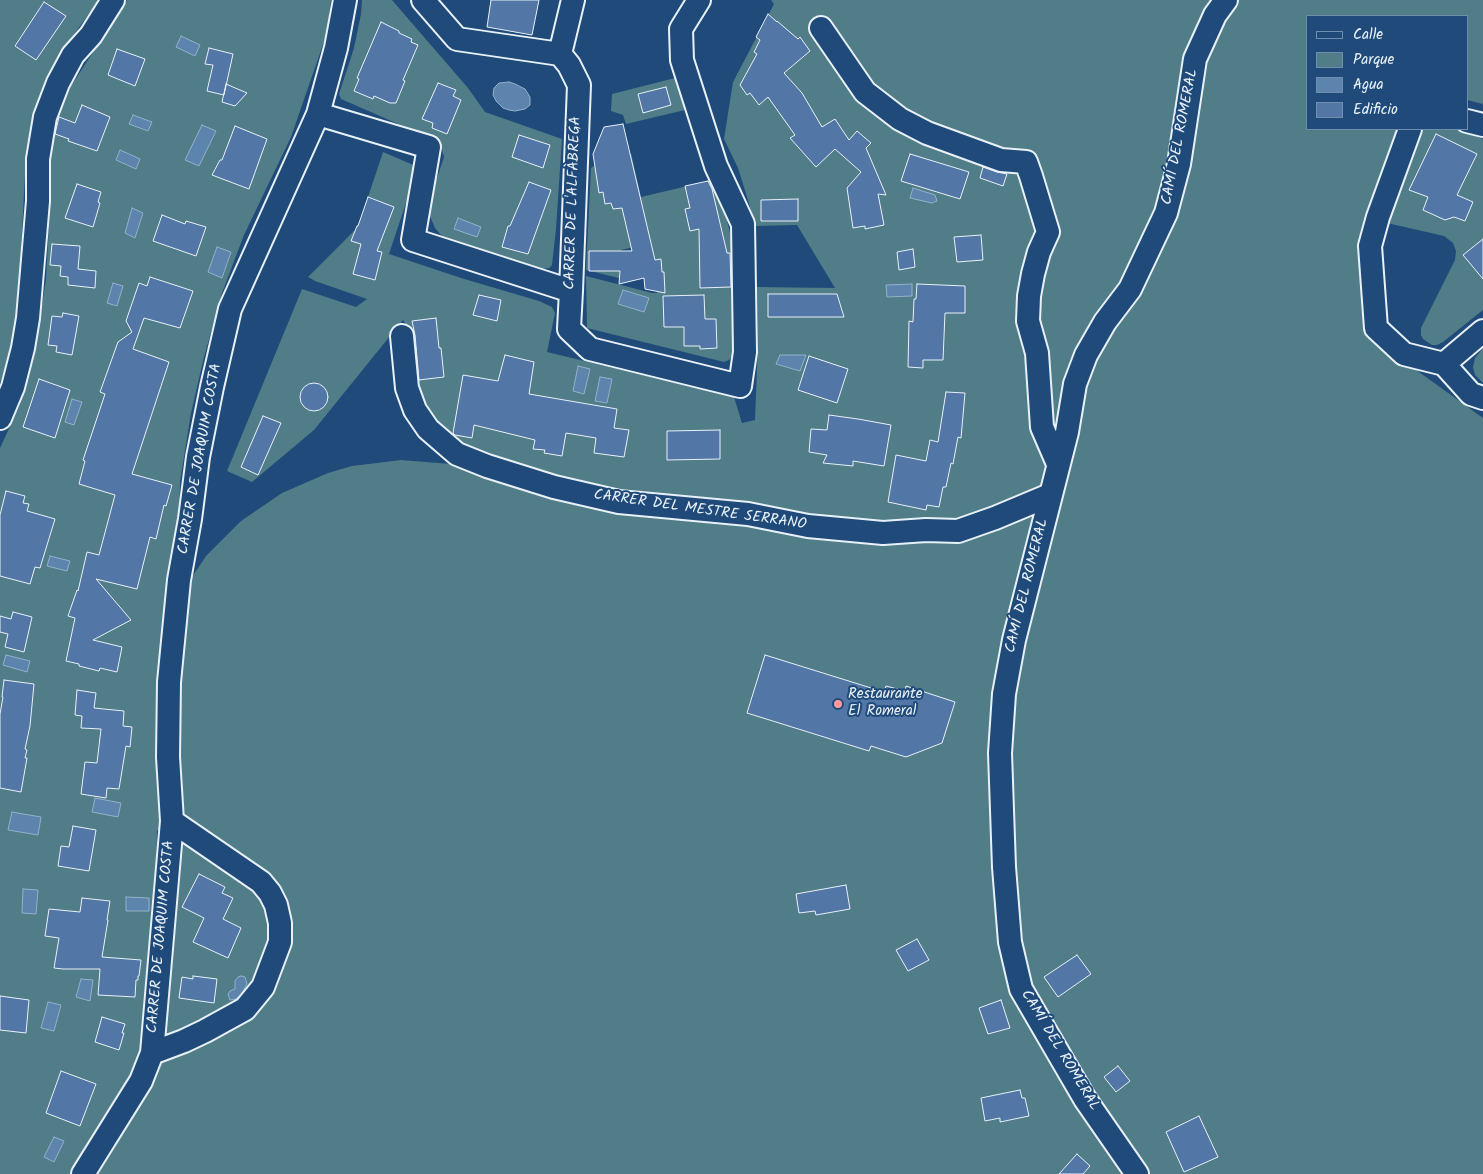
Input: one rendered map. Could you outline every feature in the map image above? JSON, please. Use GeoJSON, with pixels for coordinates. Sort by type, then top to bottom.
{"type":"FeatureCollection","features":[{"type":"Feature","properties":{"kind":"street"},"geometry":{"type":"LineString","coordinates":[[0,418],[13,386],[23,348],[28,318],[38,201],[38,159],[46,117],[58,83],[73,55],[91,35],[113,0]]}},
{"type":"Feature","properties":{"kind":"street","name":"CARRER DE JOAQUIM COSTA"},"geometry":{"type":"LineString","coordinates":[[83,1174],[141,1081],[152,1053],[172,821],[168,757],[169,682],[179,580],[190,519],[198,457],[212,388],[230,309],[318,114],[336,48],[345,0]]}},
{"type":"Feature","properties":{"kind":"street"},"geometry":{"type":"LineString","coordinates":[[432,4],[457,39],[560,54],[573,0]]}},
{"type":"Feature","properties":{"kind":"street","name":"CARRER DE L'ALFÀBREGA"},"geometry":{"type":"LineString","coordinates":[[560,54],[569,65],[579,85],[569,329],[590,349],[740,386],[745,352],[743,224],[716,166],[682,60],[680,29],[699,0]]}},
{"type":"Feature","properties":{"kind":"street","name":"CAMÍ DEL ROMERAL"},"geometry":{"type":"LineString","coordinates":[[1137,1174],[1085,1099],[1021,989],[1010,942],[1004,868],[1000,754],[1004,694],[1014,640],[1067,432],[1076,384],[1086,355],[1105,322],[1130,289],[1166,213],[1179,164],[1195,59],[1216,15],[1226,0]]}},
{"type":"Feature","properties":{"kind":"street"},"geometry":{"type":"LineString","coordinates":[[821,28],[865,92],[900,118],[928,133],[1001,160],[1026,162],[1048,232],[1038,252],[1033,274],[1029,296],[1028,321],[1037,353],[1042,427],[1058,464]]}},
{"type":"Feature","properties":{"kind":"street"},"geometry":{"type":"LineString","coordinates":[[318,114],[429,147],[413,240],[571,291]]}},
{"type":"Feature","properties":{"kind":"street"},"geometry":{"type":"LineString","coordinates":[[1468,121],[1483,125]]}},
{"type":"Feature","properties":{"kind":"street"},"geometry":{"type":"LineString","coordinates":[[1410,130],[1378,217],[1370,246],[1376,328],[1404,354],[1444,364],[1471,394],[1483,398]]}},
{"type":"Feature","properties":{"kind":"street"},"geometry":{"type":"LineString","coordinates":[[1444,364],[1483,331]]}},
{"type":"Feature","properties":{"kind":"street","name":"CARRER DEL MESTRE SERRANO"},"geometry":{"type":"LineString","coordinates":[[402,336],[407,388],[414,410],[428,429],[457,454],[487,466],[554,487],[619,502],[748,514],[808,526],[884,532],[958,531],[1050,495]]}},
{"type":"Feature","properties":{"kind":"street","name":"CARRER DE JOAQUIM COSTA"},"geometry":{"type":"LineString","coordinates":[[152,1053],[191,1038],[244,1009],[263,987],[280,942],[280,923],[276,905],[270,893],[261,882],[172,821]]}},
{"type":"Feature","properties":{"kind":"green space"},"geometry":{"type":"Polygon","coordinates":[[[0,0],[99,0],[64,48],[49,75],[36,111],[26,155],[18,312],[8,359],[0,383],[0,0]]]}},
{"type":"Feature","properties":{"kind":"green space"},"geometry":{"type":"Polygon","coordinates":[[[127,0],[331,0],[327,33],[291,137],[244,235],[222,293],[204,357],[191,413],[180,482],[179,524],[186,586],[206,556],[241,521],[282,493],[328,473],[352,466],[401,460],[451,464],[475,469],[465,448],[443,431],[419,395],[412,334],[403,320],[314,430],[252,482],[227,471],[302,289],[356,307],[367,299],[308,277],[355,230],[361,218],[383,152],[418,167],[389,254],[539,301],[552,307],[555,313],[547,352],[734,397],[742,423],[755,420],[758,342],[757,287],[835,288],[797,225],[755,226],[738,168],[724,139],[733,82],[774,4],[771,0],[1483,0],[1483,104],[1468,100],[1468,15],[1306,15],[1306,130],[1401,130],[1370,246],[1369,336],[1483,418],[1483,1174],[0,1174],[0,448],[20,405],[34,355],[46,279],[51,147],[58,116],[71,86],[127,0]],[[157,830],[156,894],[148,1020],[166,1040],[165,1027],[174,835],[157,830]]]}},
{"type":"Feature","properties":{"kind":"green space"},"geometry":{"type":"Polygon","coordinates":[[[362,0],[392,0],[468,88],[485,112],[562,139],[556,229],[552,265],[549,268],[543,269],[446,239],[435,228],[429,214],[429,202],[444,157],[441,146],[435,140],[341,99],[339,94],[354,48],[362,0]]]}},
{"type":"Feature","properties":{"kind":"green space"},"geometry":{"type":"Polygon","coordinates":[[[675,78],[685,110],[626,124],[623,115],[611,111],[612,94],[675,78]]]}},
{"type":"Feature","properties":{"kind":"green space"},"geometry":{"type":"Polygon","coordinates":[[[1423,130],[1460,130],[1483,139],[1483,310],[1437,345],[1432,345],[1423,339],[1421,328],[1455,260],[1456,251],[1453,243],[1444,236],[1387,223],[1423,130]]]}},
{"type":"Feature","properties":{"kind":"green space"},"geometry":{"type":"Polygon","coordinates":[[[631,153],[641,197],[717,179],[732,241],[732,356],[729,360],[724,362],[587,328],[586,276],[657,293],[655,260],[651,243],[621,250],[619,278],[586,270],[591,168],[598,163],[631,153]]]}},
{"type":"Feature","properties":{"kind":"green space"},"geometry":{"type":"Polygon","coordinates":[[[1483,348],[1483,383],[1475,375],[1473,367],[1475,358],[1483,348]]]}},
{"type":"Feature","properties":{"kind":"water"},"geometry":{"type":"Polygon","coordinates":[[[181,36],[200,45],[195,56],[176,47],[181,36]]]}},
{"type":"Feature","properties":{"kind":"water"},"geometry":{"type":"Polygon","coordinates":[[[509,82],[525,89],[530,97],[530,105],[525,109],[509,110],[503,108],[496,101],[493,95],[494,88],[499,83],[509,82]]]}},
{"type":"Feature","properties":{"kind":"water"},"geometry":{"type":"Polygon","coordinates":[[[133,115],[152,122],[148,131],[129,124],[133,115]]]}},
{"type":"Feature","properties":{"kind":"water"},"geometry":{"type":"Polygon","coordinates":[[[202,125],[216,131],[199,166],[185,160],[202,125]]]}},
{"type":"Feature","properties":{"kind":"water"},"geometry":{"type":"Polygon","coordinates":[[[120,150],[140,159],[136,169],[116,160],[120,150]]]}},
{"type":"Feature","properties":{"kind":"water"},"geometry":{"type":"Polygon","coordinates":[[[913,188],[935,195],[937,201],[932,203],[910,198],[913,188]]]}},
{"type":"Feature","properties":{"kind":"water"},"geometry":{"type":"Polygon","coordinates":[[[132,208],[143,213],[135,238],[125,233],[132,208]]]}},
{"type":"Feature","properties":{"kind":"water"},"geometry":{"type":"Polygon","coordinates":[[[458,218],[481,227],[477,237],[454,229],[458,218]]]}},
{"type":"Feature","properties":{"kind":"water"},"geometry":{"type":"Polygon","coordinates":[[[217,247],[231,252],[222,278],[208,272],[217,247]]]}},
{"type":"Feature","properties":{"kind":"water"},"geometry":{"type":"Polygon","coordinates":[[[113,283],[123,286],[117,306],[107,303],[113,283]]]}},
{"type":"Feature","properties":{"kind":"water"},"geometry":{"type":"Polygon","coordinates":[[[912,284],[912,296],[887,297],[886,285],[912,284]]]}},
{"type":"Feature","properties":{"kind":"water"},"geometry":{"type":"Polygon","coordinates":[[[623,290],[649,298],[644,312],[618,304],[623,290]]]}},
{"type":"Feature","properties":{"kind":"water"},"geometry":{"type":"Polygon","coordinates":[[[780,355],[806,355],[800,371],[776,364],[780,355]]]}},
{"type":"Feature","properties":{"kind":"water"},"geometry":{"type":"Polygon","coordinates":[[[578,366],[590,369],[584,394],[573,391],[578,366]]]}},
{"type":"Feature","properties":{"kind":"water"},"geometry":{"type":"Polygon","coordinates":[[[600,377],[612,379],[607,403],[595,401],[600,377]]]}},
{"type":"Feature","properties":{"kind":"water"},"geometry":{"type":"Polygon","coordinates":[[[72,399],[82,402],[74,425],[65,422],[72,399]]]}},
{"type":"Feature","properties":{"kind":"water"},"geometry":{"type":"Polygon","coordinates":[[[50,556],[70,561],[67,571],[47,566],[50,556]]]}},
{"type":"Feature","properties":{"kind":"water"},"geometry":{"type":"Polygon","coordinates":[[[6,655],[30,661],[27,672],[3,665],[6,655]]]}},
{"type":"Feature","properties":{"kind":"water"},"geometry":{"type":"Polygon","coordinates":[[[95,798],[121,803],[118,817],[92,812],[95,798]]]}},
{"type":"Feature","properties":{"kind":"water"},"geometry":{"type":"Polygon","coordinates":[[[12,812],[41,817],[38,835],[8,830],[12,812]]]}},
{"type":"Feature","properties":{"kind":"water"},"geometry":{"type":"Polygon","coordinates":[[[23,889],[38,890],[36,914],[22,913],[23,889]]]}},
{"type":"Feature","properties":{"kind":"water"},"geometry":{"type":"Polygon","coordinates":[[[126,897],[149,898],[149,911],[126,911],[126,897]]]}},
{"type":"Feature","properties":{"kind":"water"},"geometry":{"type":"Polygon","coordinates":[[[241,976],[245,977],[247,984],[241,995],[236,999],[230,1000],[228,994],[235,989],[235,981],[241,976]]]}},
{"type":"Feature","properties":{"kind":"water"},"geometry":{"type":"Polygon","coordinates":[[[81,979],[93,980],[90,1001],[76,997],[81,979]]]}},
{"type":"Feature","properties":{"kind":"water"},"geometry":{"type":"Polygon","coordinates":[[[48,1002],[61,1005],[54,1031],[41,1028],[48,1002]]]}},
{"type":"Feature","properties":{"kind":"water"},"geometry":{"type":"Polygon","coordinates":[[[54,1137],[64,1141],[54,1162],[44,1157],[54,1137]]]}},
{"type":"Feature","properties":{"kind":"building"},"geometry":{"type":"Polygon","coordinates":[[[491,0],[539,0],[532,35],[487,27],[491,0]]]}},
{"type":"Feature","properties":{"kind":"building"},"geometry":{"type":"Polygon","coordinates":[[[44,2],[66,16],[36,60],[15,46],[44,2]]]}},
{"type":"Feature","properties":{"kind":"building"},"geometry":{"type":"Polygon","coordinates":[[[768,14],[798,39],[800,37],[810,51],[784,73],[802,93],[822,127],[835,119],[849,140],[857,131],[871,143],[866,148],[886,195],[878,194],[884,225],[865,229],[865,226],[853,228],[847,188],[861,172],[835,149],[816,167],[790,138],[795,135],[768,97],[759,105],[750,93],[747,95],[740,85],[757,54],[754,52],[760,40],[756,37],[768,14]]]}},
{"type":"Feature","properties":{"kind":"building"},"geometry":{"type":"Polygon","coordinates":[[[381,22],[412,39],[411,42],[418,45],[403,80],[405,81],[396,103],[390,103],[374,96],[373,99],[354,91],[359,79],[357,78],[381,22]]]}},
{"type":"Feature","properties":{"kind":"building"},"geometry":{"type":"Polygon","coordinates":[[[209,48],[233,54],[224,95],[207,91],[213,65],[205,64],[209,48]]]}},
{"type":"Feature","properties":{"kind":"building"},"geometry":{"type":"Polygon","coordinates":[[[117,49],[145,59],[135,86],[108,75],[117,49]]]}},
{"type":"Feature","properties":{"kind":"building"},"geometry":{"type":"Polygon","coordinates":[[[438,83],[456,90],[453,96],[461,100],[447,134],[432,128],[433,123],[422,119],[438,83]]]}},
{"type":"Feature","properties":{"kind":"building"},"geometry":{"type":"Polygon","coordinates":[[[226,84],[247,93],[235,106],[222,102],[226,84]]]}},
{"type":"Feature","properties":{"kind":"building"},"geometry":{"type":"Polygon","coordinates":[[[666,87],[671,105],[643,113],[638,94],[666,87]]]}},
{"type":"Feature","properties":{"kind":"building"},"geometry":{"type":"Polygon","coordinates":[[[82,105],[110,117],[97,151],[68,141],[69,139],[55,134],[59,117],[75,123],[82,105]]]}},
{"type":"Feature","properties":{"kind":"building"},"geometry":{"type":"Polygon","coordinates":[[[623,124],[655,260],[661,259],[665,293],[645,289],[644,278],[619,284],[620,271],[589,271],[589,251],[632,251],[622,208],[613,209],[611,203],[605,204],[603,192],[599,193],[593,154],[604,127],[623,124]]]}},
{"type":"Feature","properties":{"kind":"building"},"geometry":{"type":"Polygon","coordinates":[[[235,126],[267,139],[249,189],[212,175],[220,160],[222,160],[235,126]]]}},
{"type":"Feature","properties":{"kind":"building"},"geometry":{"type":"Polygon","coordinates":[[[1436,134],[1477,154],[1457,195],[1473,202],[1465,221],[1454,217],[1445,220],[1423,210],[1428,197],[1409,190],[1436,134]]]}},
{"type":"Feature","properties":{"kind":"building"},"geometry":{"type":"Polygon","coordinates":[[[519,135],[550,145],[543,168],[512,157],[519,135]]]}},
{"type":"Feature","properties":{"kind":"building"},"geometry":{"type":"Polygon","coordinates":[[[910,154],[969,172],[960,199],[901,181],[910,154]]]}},
{"type":"Feature","properties":{"kind":"building"},"geometry":{"type":"Polygon","coordinates":[[[983,167],[1007,174],[1003,186],[980,178],[983,167]]]}},
{"type":"Feature","properties":{"kind":"building"},"geometry":{"type":"Polygon","coordinates":[[[708,181],[712,189],[727,253],[730,253],[731,287],[700,288],[699,229],[690,231],[685,209],[690,208],[685,186],[708,181]]]}},
{"type":"Feature","properties":{"kind":"building"},"geometry":{"type":"Polygon","coordinates":[[[529,182],[551,190],[528,254],[502,247],[508,226],[510,226],[529,182]]]}},
{"type":"Feature","properties":{"kind":"building"},"geometry":{"type":"Polygon","coordinates":[[[77,184],[101,192],[93,227],[65,218],[77,184]]]}},
{"type":"Feature","properties":{"kind":"building"},"geometry":{"type":"Polygon","coordinates":[[[368,197],[394,207],[377,251],[382,252],[375,280],[353,274],[361,244],[351,241],[368,197]]]}},
{"type":"Feature","properties":{"kind":"building"},"geometry":{"type":"Polygon","coordinates":[[[798,199],[798,221],[761,221],[761,200],[798,199]]]}},
{"type":"Feature","properties":{"kind":"building"},"geometry":{"type":"Polygon","coordinates":[[[162,215],[185,224],[186,221],[206,227],[196,256],[153,241],[162,215]]]}},
{"type":"Feature","properties":{"kind":"building"},"geometry":{"type":"Polygon","coordinates":[[[981,235],[983,260],[957,262],[954,237],[981,235]]]}},
{"type":"Feature","properties":{"kind":"building"},"geometry":{"type":"Polygon","coordinates":[[[1483,239],[1483,279],[1463,255],[1483,239]]]}},
{"type":"Feature","properties":{"kind":"building"},"geometry":{"type":"Polygon","coordinates":[[[52,244],[80,246],[78,269],[96,271],[95,288],[68,285],[68,277],[60,276],[61,266],[50,265],[52,244]]]}},
{"type":"Feature","properties":{"kind":"building"},"geometry":{"type":"Polygon","coordinates":[[[913,249],[915,267],[899,270],[897,252],[913,249]]]}},
{"type":"Feature","properties":{"kind":"building"},"geometry":{"type":"Polygon","coordinates":[[[150,277],[193,291],[180,328],[144,318],[133,349],[169,362],[132,474],[172,485],[166,506],[164,505],[156,539],[150,537],[137,589],[96,579],[131,620],[93,640],[122,647],[117,672],[100,668],[99,671],[66,661],[75,618],[68,616],[78,591],[87,552],[99,555],[115,495],[79,484],[85,461],[83,460],[105,394],[100,392],[118,342],[132,332],[126,321],[139,283],[147,286],[150,277]]]}},
{"type":"Feature","properties":{"kind":"building"},"geometry":{"type":"Polygon","coordinates":[[[917,284],[965,286],[965,313],[945,313],[943,360],[923,360],[923,368],[908,367],[909,321],[913,322],[917,284]]]}},
{"type":"Feature","properties":{"kind":"building"},"geometry":{"type":"Polygon","coordinates":[[[768,294],[837,294],[844,317],[768,317],[768,294]]]}},
{"type":"Feature","properties":{"kind":"building"},"geometry":{"type":"Polygon","coordinates":[[[479,295],[501,300],[497,321],[473,315],[479,295]]]}},
{"type":"Feature","properties":{"kind":"building"},"geometry":{"type":"Polygon","coordinates":[[[704,295],[705,319],[716,319],[717,348],[700,349],[700,346],[684,346],[684,327],[664,327],[663,296],[704,295]]]}},
{"type":"Feature","properties":{"kind":"building"},"geometry":{"type":"Polygon","coordinates":[[[63,313],[79,316],[72,355],[56,352],[57,346],[48,345],[52,316],[62,317],[63,313]]]}},
{"type":"Feature","properties":{"kind":"building"},"geometry":{"type":"Polygon","coordinates":[[[436,318],[444,377],[419,380],[412,321],[436,318]]]}},
{"type":"Feature","properties":{"kind":"building"},"geometry":{"type":"Polygon","coordinates":[[[505,355],[534,362],[529,394],[617,409],[614,428],[629,430],[624,457],[594,453],[596,438],[566,433],[562,456],[544,453],[545,450],[533,449],[535,440],[474,425],[472,438],[455,435],[453,433],[463,375],[498,381],[505,355]]]}},
{"type":"Feature","properties":{"kind":"building"},"geometry":{"type":"Polygon","coordinates":[[[809,356],[848,369],[837,403],[798,390],[809,356]]]}},
{"type":"Feature","properties":{"kind":"building"},"geometry":{"type":"Polygon","coordinates":[[[39,379],[70,390],[55,438],[23,427],[39,379]]]}},
{"type":"Feature","properties":{"kind":"building"},"geometry":{"type":"Polygon","coordinates":[[[314,383],[324,387],[328,397],[324,407],[314,411],[304,407],[300,397],[304,387],[314,383]]]}},
{"type":"Feature","properties":{"kind":"building"},"geometry":{"type":"Polygon","coordinates":[[[946,392],[965,393],[961,438],[958,437],[953,464],[951,463],[946,487],[943,487],[939,507],[927,505],[926,510],[888,502],[896,455],[926,461],[930,440],[938,442],[946,392]]]}},
{"type":"Feature","properties":{"kind":"building"},"geometry":{"type":"Polygon","coordinates":[[[829,415],[891,425],[884,466],[853,461],[853,466],[823,463],[827,455],[809,452],[811,429],[827,430],[829,415]]]}},
{"type":"Feature","properties":{"kind":"building"},"geometry":{"type":"Polygon","coordinates":[[[263,416],[281,423],[258,475],[241,467],[263,416]]]}},
{"type":"Feature","properties":{"kind":"building"},"geometry":{"type":"Polygon","coordinates":[[[720,430],[720,459],[667,460],[667,431],[720,430]]]}},
{"type":"Feature","properties":{"kind":"building"},"geometry":{"type":"Polygon","coordinates":[[[6,491],[25,496],[23,503],[29,504],[27,511],[55,519],[40,568],[35,567],[30,584],[0,576],[0,515],[6,491]]]}},
{"type":"Feature","properties":{"kind":"building"},"geometry":{"type":"Polygon","coordinates":[[[13,612],[32,617],[24,652],[5,647],[8,634],[0,632],[0,616],[11,619],[13,612]]]}},
{"type":"Feature","properties":{"kind":"building"},"geometry":{"type":"Polygon","coordinates":[[[765,655],[884,692],[886,686],[905,691],[906,686],[955,702],[942,743],[906,757],[871,746],[869,751],[747,713],[765,655]]]}},
{"type":"Feature","properties":{"kind":"building"},"geometry":{"type":"Polygon","coordinates":[[[4,680],[34,684],[30,726],[25,749],[27,750],[25,758],[27,758],[21,792],[0,788],[0,714],[4,680]]]}},
{"type":"Feature","properties":{"kind":"building"},"geometry":{"type":"Polygon","coordinates":[[[77,690],[96,693],[94,708],[124,711],[123,726],[132,727],[130,747],[126,746],[119,789],[107,788],[106,798],[81,794],[85,762],[97,763],[101,729],[81,728],[82,716],[75,715],[77,690]]]}},
{"type":"Feature","properties":{"kind":"building"},"geometry":{"type":"Polygon","coordinates":[[[73,826],[96,830],[89,871],[58,866],[61,846],[69,847],[73,826]]]}},
{"type":"Feature","properties":{"kind":"building"},"geometry":{"type":"Polygon","coordinates":[[[199,874],[225,887],[222,893],[233,898],[223,919],[241,928],[228,958],[193,942],[204,918],[182,907],[199,874]]]}},
{"type":"Feature","properties":{"kind":"building"},"geometry":{"type":"Polygon","coordinates":[[[846,885],[850,909],[816,915],[815,911],[799,913],[796,894],[846,885]]]}},
{"type":"Feature","properties":{"kind":"building"},"geometry":{"type":"Polygon","coordinates":[[[82,898],[110,901],[102,957],[141,960],[138,980],[136,980],[135,997],[98,995],[100,969],[54,968],[59,938],[45,936],[49,909],[80,912],[82,898]]]}},
{"type":"Feature","properties":{"kind":"building"},"geometry":{"type":"Polygon","coordinates":[[[917,939],[929,960],[908,971],[896,950],[917,939]]]}},
{"type":"Feature","properties":{"kind":"building"},"geometry":{"type":"Polygon","coordinates":[[[1077,955],[1091,974],[1058,997],[1044,977],[1077,955]]]}},
{"type":"Feature","properties":{"kind":"building"},"geometry":{"type":"Polygon","coordinates":[[[193,976],[217,979],[214,1003],[179,998],[182,977],[193,979],[193,976]]]}},
{"type":"Feature","properties":{"kind":"building"},"geometry":{"type":"Polygon","coordinates":[[[0,996],[29,1000],[26,1033],[0,1030],[0,996]]]}},
{"type":"Feature","properties":{"kind":"building"},"geometry":{"type":"Polygon","coordinates":[[[1001,1000],[1010,1028],[988,1034],[979,1008],[1001,1000]]]}},
{"type":"Feature","properties":{"kind":"building"},"geometry":{"type":"Polygon","coordinates":[[[102,1017],[125,1024],[119,1050],[95,1042],[102,1017]]]}},
{"type":"Feature","properties":{"kind":"building"},"geometry":{"type":"Polygon","coordinates":[[[1118,1066],[1130,1081],[1116,1092],[1104,1077],[1118,1066]]]}},
{"type":"Feature","properties":{"kind":"building"},"geometry":{"type":"Polygon","coordinates":[[[61,1071],[96,1084],[80,1126],[46,1113],[61,1071]]]}},
{"type":"Feature","properties":{"kind":"building"},"geometry":{"type":"Polygon","coordinates":[[[1020,1090],[1022,1098],[1025,1098],[1029,1116],[1000,1122],[1000,1118],[985,1121],[981,1098],[1020,1090]]]}},
{"type":"Feature","properties":{"kind":"building"},"geometry":{"type":"Polygon","coordinates":[[[1199,1116],[1218,1157],[1184,1172],[1166,1132],[1199,1116]]]}},
{"type":"Feature","properties":{"kind":"building"},"geometry":{"type":"Polygon","coordinates":[[[1077,1154],[1090,1166],[1083,1174],[1059,1174],[1077,1154]]]}},
{"type":"Feature","properties":{"kind":"place","name":"Restaurante El Romeral"},"geometry":{"type":"Point","coordinates":[838,704]}}]}
